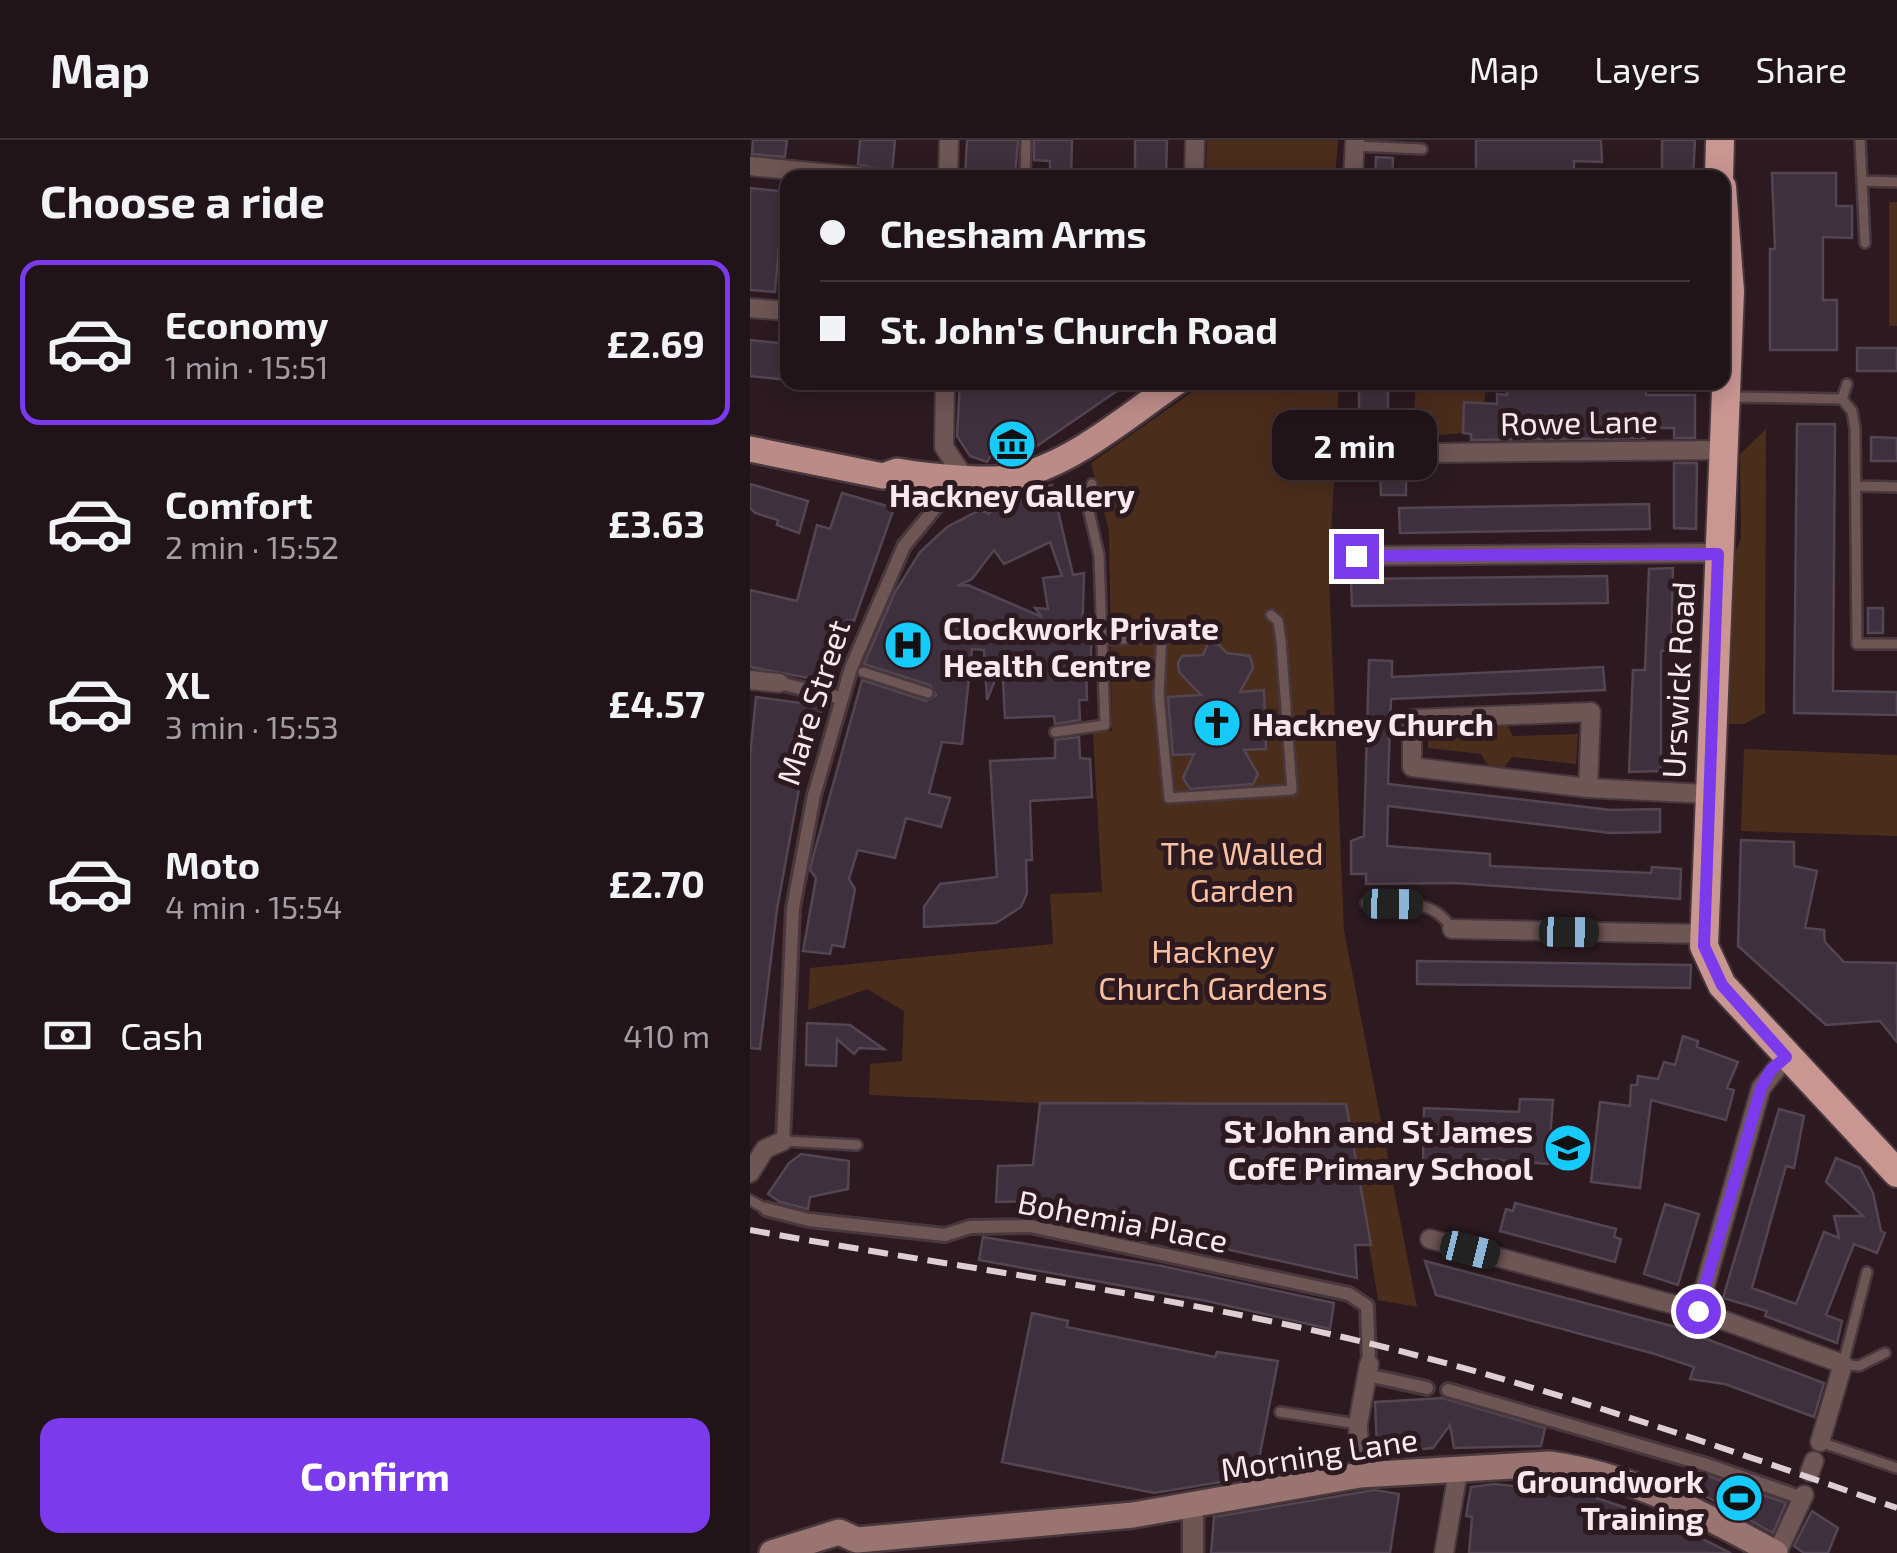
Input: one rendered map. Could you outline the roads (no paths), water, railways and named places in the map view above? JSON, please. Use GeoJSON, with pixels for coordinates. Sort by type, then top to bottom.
{"type":"FeatureCollection","features":[{"type":"Feature","properties":{"kind":"highway"},"geometry":{"type":"LineString","coordinates":[[1719,170],[1720,140]]}},
{"type":"Feature","properties":{"kind":"highway","name":"Urswick Road"},"geometry":{"type":"LineString","coordinates":[[1702,934],[1724,390]]}},
{"type":"Feature","properties":{"kind":"highway"},"geometry":{"type":"LineString","coordinates":[[1702,934],[1706,956],[1722,985],[1897,1173]]}},
{"type":"Feature","properties":{"kind":"main road"},"geometry":{"type":"LineString","coordinates":[[750,449],[883,476],[896,471],[998,480],[1019,476],[1066,455],[1165,390]]}},
{"type":"Feature","properties":{"kind":"main road"},"geometry":{"type":"LineString","coordinates":[[883,476],[893,486],[945,496],[988,490],[998,480]]}},
{"type":"Feature","properties":{"kind":"main road","name":"Morning Lane"},"geometry":{"type":"LineString","coordinates":[[784,1551],[839,1532],[859,1546],[1193,1506],[1459,1466],[1579,1467],[1657,1492],[1726,1535],[1776,1553]]}},
{"type":"Feature","properties":{"kind":"street"},"geometry":{"type":"LineString","coordinates":[[948,170],[949,140]]}},
{"type":"Feature","properties":{"kind":"street"},"geometry":{"type":"LineString","coordinates":[[1194,170],[1195,140]]}},
{"type":"Feature","properties":{"kind":"street"},"geometry":{"type":"LineString","coordinates":[[1353,170],[1355,143]]}},
{"type":"Feature","properties":{"kind":"street"},"geometry":{"type":"LineString","coordinates":[[750,166],[791,170]]}},
{"type":"Feature","properties":{"kind":"street"},"geometry":{"type":"LineString","coordinates":[[750,308],[780,311]]}},
{"type":"Feature","properties":{"kind":"street"},"geometry":{"type":"LineString","coordinates":[[945,390],[944,447],[964,477]]}},
{"type":"Feature","properties":{"kind":"street","name":"Rowe Lane"},"geometry":{"type":"LineString","coordinates":[[1436,453],[1722,450]]}},
{"type":"Feature","properties":{"kind":"street","name":"Mare Street"},"geometry":{"type":"LineString","coordinates":[[783,1134],[796,882],[841,698],[857,670],[904,546],[945,496]]}},
{"type":"Feature","properties":{"kind":"street"},"geometry":{"type":"LineString","coordinates":[[1356,556],[1718,554]]}},
{"type":"Feature","properties":{"kind":"street"},"geometry":{"type":"LineString","coordinates":[[750,680],[841,698]]}},
{"type":"Feature","properties":{"kind":"street"},"geometry":{"type":"LineString","coordinates":[[1588,788],[1591,712],[1412,719],[1412,767],[1588,788],[1707,794]]}},
{"type":"Feature","properties":{"kind":"street"},"geometry":{"type":"LineString","coordinates":[[1452,929],[1702,934]]}},
{"type":"Feature","properties":{"kind":"street"},"geometry":{"type":"LineString","coordinates":[[1698,1311],[1761,1088],[1771,1070],[1786,1057]]}},
{"type":"Feature","properties":{"kind":"street"},"geometry":{"type":"LineString","coordinates":[[750,1173],[765,1149],[783,1134]]}},
{"type":"Feature","properties":{"kind":"street","name":"Bohemia Place"},"geometry":{"type":"LineString","coordinates":[[766,1209],[809,1220],[944,1235],[981,1226],[1030,1226],[1349,1294],[1367,1306],[1368,1370]]}},
{"type":"Feature","properties":{"kind":"street"},"geometry":{"type":"LineString","coordinates":[[1430,1239],[1698,1311],[1843,1364],[1820,1442]]}},
{"type":"Feature","properties":{"kind":"street"},"geometry":{"type":"LineString","coordinates":[[1353,1481],[1368,1370],[1427,1388]]}},
{"type":"Feature","properties":{"kind":"street"},"geometry":{"type":"LineString","coordinates":[[1448,1390],[1803,1496],[1776,1553]]}},
{"type":"Feature","properties":{"kind":"street"},"geometry":{"type":"LineString","coordinates":[[1444,1553],[1459,1466]]}},
{"type":"Feature","properties":{"kind":"street"},"geometry":{"type":"LineString","coordinates":[[1193,1506],[1193,1553]]}},
{"type":"Feature","properties":{"kind":"lane"},"geometry":{"type":"LineString","coordinates":[[1025,170],[1026,140]]}},
{"type":"Feature","properties":{"kind":"lane"},"geometry":{"type":"LineString","coordinates":[[1860,140],[1866,243]]}},
{"type":"Feature","properties":{"kind":"lane"},"geometry":{"type":"LineString","coordinates":[[1355,143],[1422,148]]}},
{"type":"Feature","properties":{"kind":"lane"},"geometry":{"type":"LineString","coordinates":[[1864,181],[1897,182]]}},
{"type":"Feature","properties":{"kind":"lane"},"geometry":{"type":"LineString","coordinates":[[1842,399],[1847,384]]}},
{"type":"Feature","properties":{"kind":"lane"},"geometry":{"type":"LineString","coordinates":[[1724,397],[1842,399]]}},
{"type":"Feature","properties":{"kind":"lane"},"geometry":{"type":"LineString","coordinates":[[1842,399],[1854,418],[1857,644],[1897,644]]}},
{"type":"Feature","properties":{"kind":"lane"},"geometry":{"type":"LineString","coordinates":[[1055,732],[1105,725],[1099,554],[1087,503],[1092,484]]}},
{"type":"Feature","properties":{"kind":"lane"},"geometry":{"type":"LineString","coordinates":[[1856,486],[1897,487]]}},
{"type":"Feature","properties":{"kind":"lane"},"geometry":{"type":"LineString","coordinates":[[1100,640],[1145,638],[1162,632],[1159,695],[1169,798],[1292,790],[1278,621],[1271,615]]}},
{"type":"Feature","properties":{"kind":"lane"},"geometry":{"type":"LineString","coordinates":[[857,670],[928,693]]}},
{"type":"Feature","properties":{"kind":"lane"},"geometry":{"type":"LineString","coordinates":[[1366,903],[1424,904],[1444,914],[1452,929]]}},
{"type":"Feature","properties":{"kind":"lane"},"geometry":{"type":"LineString","coordinates":[[783,1134],[857,1146]]}},
{"type":"Feature","properties":{"kind":"lane","name":"Bohemia Place"},"geometry":{"type":"LineString","coordinates":[[750,1200],[766,1209]]}},
{"type":"Feature","properties":{"kind":"lane"},"geometry":{"type":"LineString","coordinates":[[1866,1272],[1843,1364],[1859,1366],[1885,1353]]}},
{"type":"Feature","properties":{"kind":"lane"},"geometry":{"type":"LineString","coordinates":[[1280,1412],[1358,1424]]}},
{"type":"Feature","properties":{"kind":"lane"},"geometry":{"type":"LineString","coordinates":[[1820,1442],[1897,1468]]}},
{"type":"Feature","properties":{"kind":"railway"},"geometry":{"type":"LineString","coordinates":[[750,1230],[1124,1293],[1347,1338],[1555,1395],[1897,1508]]}},
{"type":"Feature","properties":{"kind":"place","name":"Hackney Gallery"},"geometry":{"type":"Point","coordinates":[1012,444]}},
{"type":"Feature","properties":{"kind":"place","name":"Clockwork Private Health Centre"},"geometry":{"type":"Point","coordinates":[908,645]}},
{"type":"Feature","properties":{"kind":"place","name":"Hackney Church"},"geometry":{"type":"Point","coordinates":[1217,723]}},
{"type":"Feature","properties":{"kind":"place","name":"St John and St James CofE Primary School"},"geometry":{"type":"Point","coordinates":[1568,1148]}},
{"type":"Feature","properties":{"kind":"place","name":"Groundwork Training"},"geometry":{"type":"Point","coordinates":[1739,1498]}},
{"type":"Feature","properties":{"kind":"park label","name":"The Walled Garden"},"geometry":{"type":"Point","coordinates":[1242,870]}},
{"type":"Feature","properties":{"kind":"park label","name":"Hackney Church Gardens"},"geometry":{"type":"Point","coordinates":[1213,968]}}]}
